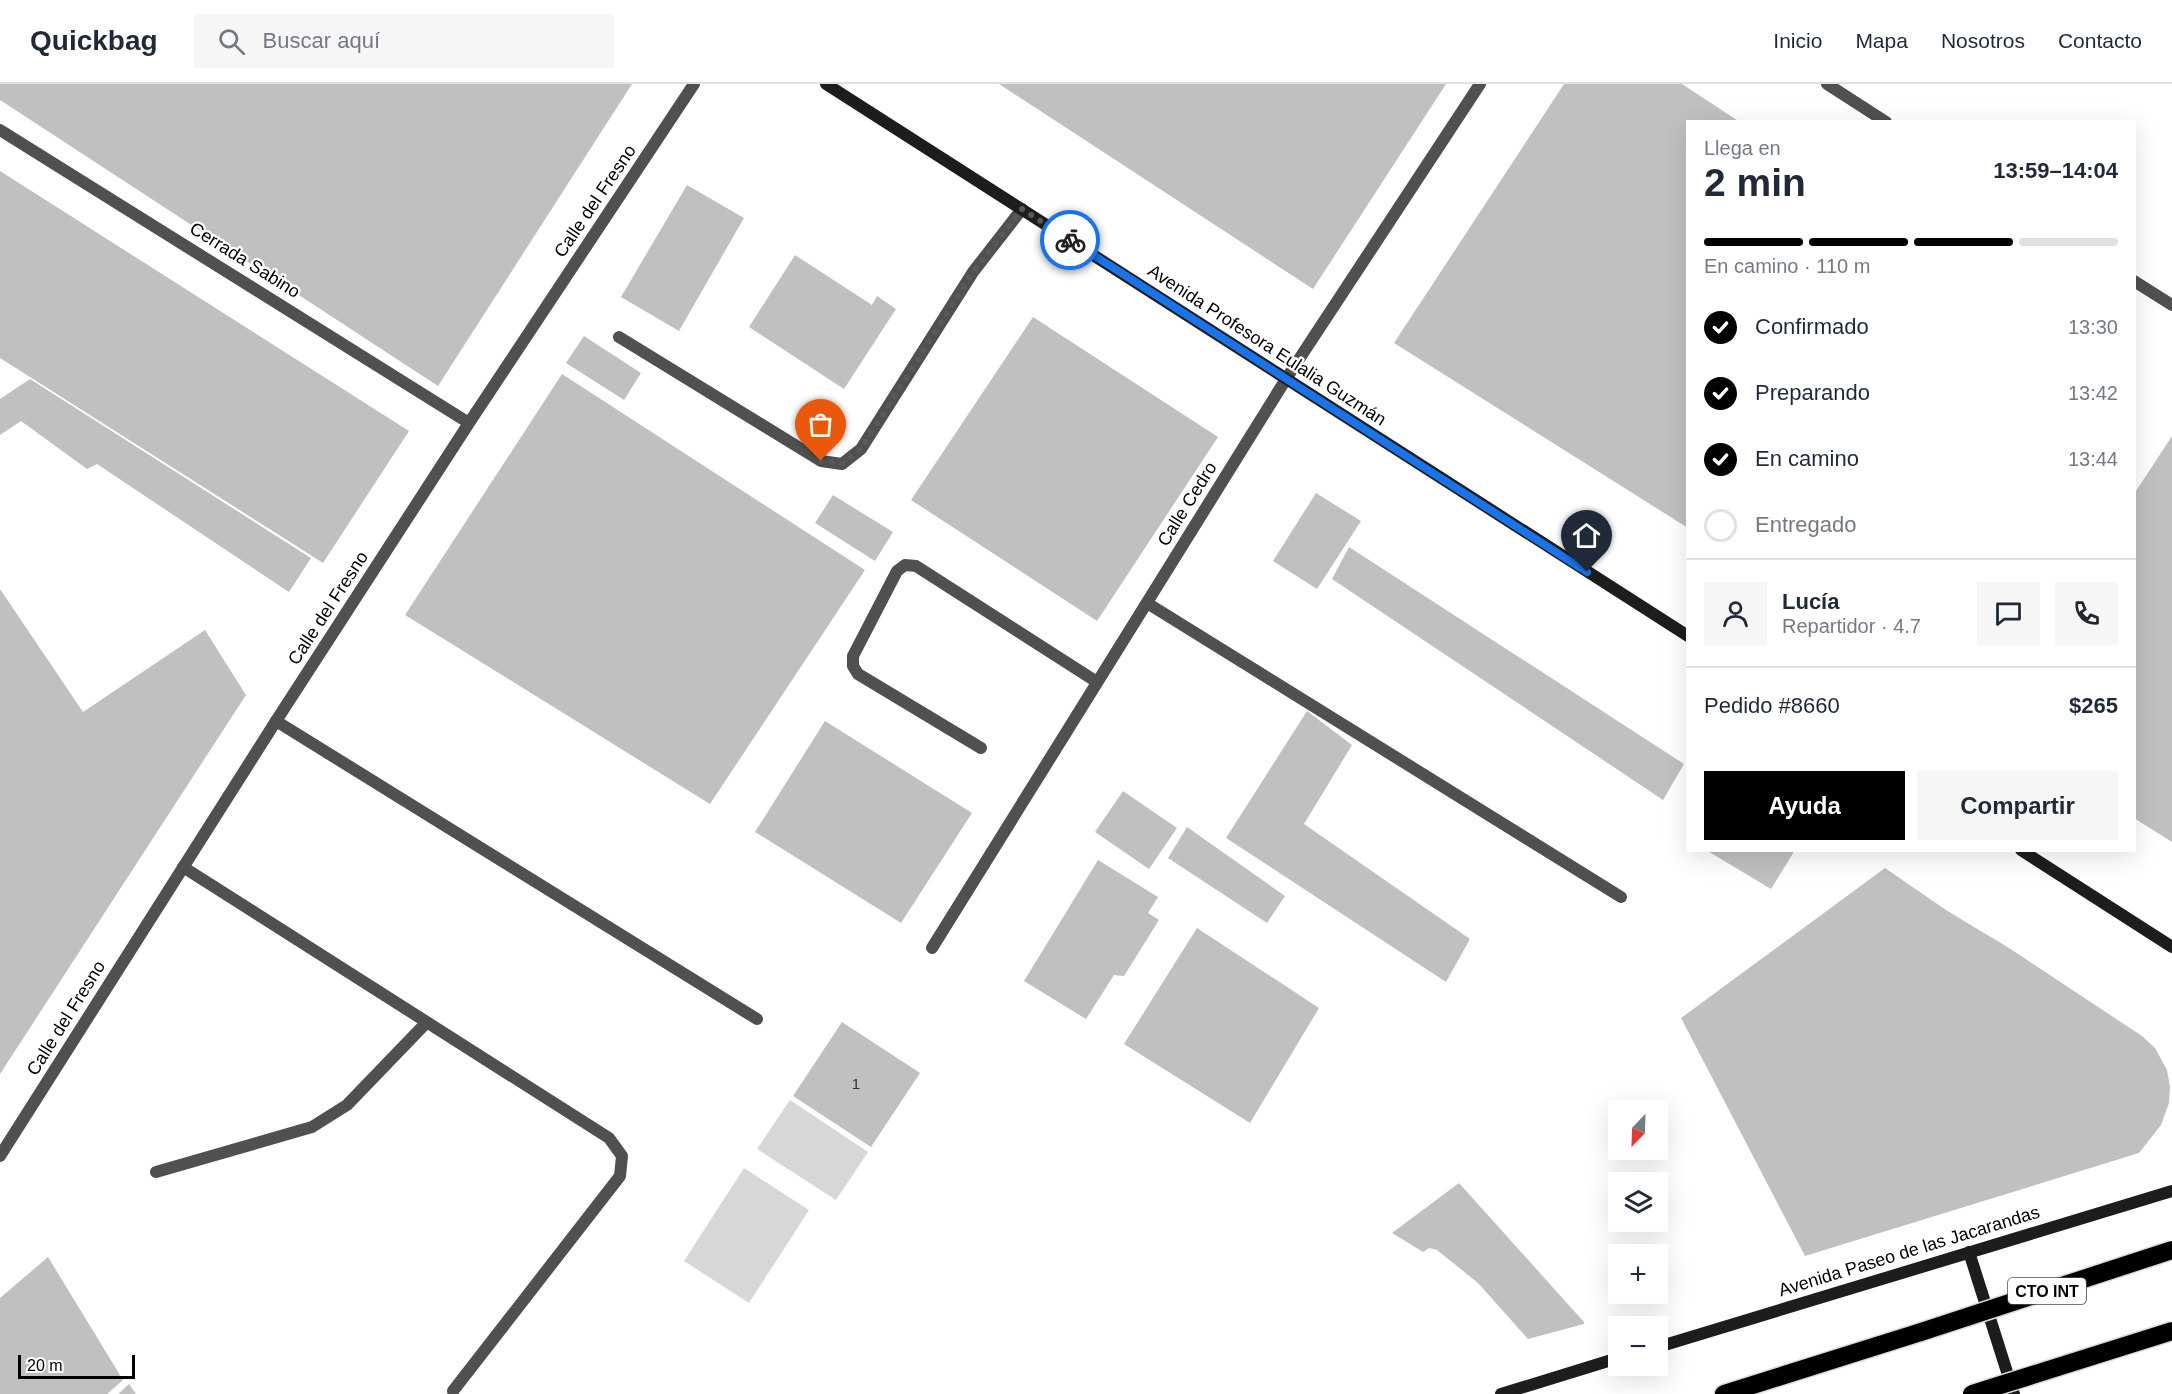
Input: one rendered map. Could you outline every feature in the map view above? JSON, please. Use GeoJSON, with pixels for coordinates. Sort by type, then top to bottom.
{"type":"FeatureCollection","features":[{"type":"Feature","properties":{"kind":"highway","name":"CTO INT"},"geometry":{"type":"LineString","coordinates":[[1724,1394],[2172,1250]]}},
{"type":"Feature","properties":{"kind":"highway"},"geometry":{"type":"LineString","coordinates":[[1972,1394],[2172,1331]]}},
{"type":"Feature","properties":{"kind":"main road","name":"Avenida Profesora Eulalia Guzmán"},"geometry":{"type":"LineString","coordinates":[[826,84],[1686,635]]}},
{"type":"Feature","properties":{"kind":"main road"},"geometry":{"type":"LineString","coordinates":[[2024,852],[2172,947]]}},
{"type":"Feature","properties":{"kind":"main road","name":"Avenida Paseo de las Jacarandas"},"geometry":{"type":"LineString","coordinates":[[1668,1344],[2172,1191]]}},
{"type":"Feature","properties":{"kind":"main road"},"geometry":{"type":"LineString","coordinates":[[1969,1252],[2014,1394]]}},
{"type":"Feature","properties":{"kind":"main road"},"geometry":{"type":"LineString","coordinates":[[1501,1394],[1608,1361]]}},
{"type":"Feature","properties":{"kind":"street","name":"Calle del Fresno"},"geometry":{"type":"LineString","coordinates":[[0,1156],[276,721],[469,423],[694,84]]}},
{"type":"Feature","properties":{"kind":"street","name":"Calle Cedro"},"geometry":{"type":"LineString","coordinates":[[932,948],[1286,379],[1480,84]]}},
{"type":"Feature","properties":{"kind":"street"},"geometry":{"type":"LineString","coordinates":[[1827,84],[1883,120]]}},
{"type":"Feature","properties":{"kind":"street","name":"Cerrada Sabino"},"geometry":{"type":"LineString","coordinates":[[0,130],[469,423]]}},
{"type":"Feature","properties":{"kind":"street"},"geometry":{"type":"LineString","coordinates":[[619,337],[821,461],[842,464],[861,449],[973,272],[1022,209]]}},
{"type":"Feature","properties":{"kind":"street"},"geometry":{"type":"LineString","coordinates":[[2136,282],[2172,305]]}},
{"type":"Feature","properties":{"kind":"street"},"geometry":{"type":"LineString","coordinates":[[981,748],[858,674],[853,666],[853,656],[897,571],[905,565],[916,566],[1097,682]]}},
{"type":"Feature","properties":{"kind":"street"},"geometry":{"type":"LineString","coordinates":[[1147,603],[1621,897]]}},
{"type":"Feature","properties":{"kind":"street"},"geometry":{"type":"LineString","coordinates":[[276,721],[757,1019]]}},
{"type":"Feature","properties":{"kind":"street"},"geometry":{"type":"LineString","coordinates":[[183,867],[609,1138],[622,1156],[620,1176],[453,1391]]}},
{"type":"Feature","properties":{"kind":"street"},"geometry":{"type":"LineString","coordinates":[[156,1172],[312,1127],[347,1105],[427,1022]]}},
{"type":"Feature","properties":{"kind":"shaded area"},"geometry":{"type":"Polygon","coordinates":[[[790,1100],[868,1152],[836,1200],[757,1149],[790,1100]]]}},
{"type":"Feature","properties":{"kind":"shaded area"},"geometry":{"type":"Polygon","coordinates":[[[744,1168],[809,1210],[749,1303],[684,1261],[744,1168]]]}},
{"type":"Feature","properties":{"kind":"building"},"geometry":{"type":"Polygon","coordinates":[[[0,84],[632,84],[438,386],[0,100],[0,84]]]}},
{"type":"Feature","properties":{"kind":"building"},"geometry":{"type":"Polygon","coordinates":[[[999,84],[1446,84],[1313,289],[999,84]]]}},
{"type":"Feature","properties":{"kind":"building"},"geometry":{"type":"Polygon","coordinates":[[[1564,84],[1682,84],[1737,120],[1686,120],[1686,527],[1394,343],[1564,84]]]}},
{"type":"Feature","properties":{"kind":"building"},"geometry":{"type":"Polygon","coordinates":[[[0,171],[409,431],[323,563],[0,358],[0,171]]]}},
{"type":"Feature","properties":{"kind":"building"},"geometry":{"type":"Polygon","coordinates":[[[687,185],[744,218],[679,331],[621,297],[687,185]]]}},
{"type":"Feature","properties":{"kind":"building"},"geometry":{"type":"Polygon","coordinates":[[[795,255],[872,305],[877,296],[896,309],[844,389],[749,327],[795,255]]]}},
{"type":"Feature","properties":{"kind":"building"},"geometry":{"type":"Polygon","coordinates":[[[1033,317],[1218,437],[1097,621],[911,500],[1033,317]]]}},
{"type":"Feature","properties":{"kind":"building"},"geometry":{"type":"Polygon","coordinates":[[[584,336],[641,373],[624,400],[566,363],[584,336]]]}},
{"type":"Feature","properties":{"kind":"building"},"geometry":{"type":"Polygon","coordinates":[[[562,374],[865,570],[710,804],[405,615],[562,374]]]}},
{"type":"Feature","properties":{"kind":"building"},"geometry":{"type":"Polygon","coordinates":[[[30,379],[311,558],[289,592],[97,464],[87,469],[21,421],[0,435],[0,399],[30,379]]]}},
{"type":"Feature","properties":{"kind":"building"},"geometry":{"type":"Polygon","coordinates":[[[2172,436],[2172,842],[2136,819],[2136,491],[2172,436]]]}},
{"type":"Feature","properties":{"kind":"building"},"geometry":{"type":"Polygon","coordinates":[[[1316,493],[1361,521],[1317,589],[1273,561],[1316,493]]]}},
{"type":"Feature","properties":{"kind":"building"},"geometry":{"type":"Polygon","coordinates":[[[833,495],[893,532],[875,561],[815,523],[833,495]]]}},
{"type":"Feature","properties":{"kind":"building"},"geometry":{"type":"Polygon","coordinates":[[[1349,547],[1684,764],[1663,800],[1332,579],[1349,547]]]}},
{"type":"Feature","properties":{"kind":"building"},"geometry":{"type":"Polygon","coordinates":[[[0,589],[83,712],[205,630],[246,695],[0,1074],[0,589]]]}},
{"type":"Feature","properties":{"kind":"building"},"geometry":{"type":"Polygon","coordinates":[[[1307,711],[1352,745],[1304,824],[1470,939],[1446,982],[1226,838],[1307,711]]]}},
{"type":"Feature","properties":{"kind":"building"},"geometry":{"type":"Polygon","coordinates":[[[825,721],[972,813],[901,923],[755,832],[825,721]]]}},
{"type":"Feature","properties":{"kind":"building"},"geometry":{"type":"Polygon","coordinates":[[[1123,791],[1177,828],[1149,869],[1095,832],[1123,791]]]}},
{"type":"Feature","properties":{"kind":"building"},"geometry":{"type":"Polygon","coordinates":[[[1187,827],[1285,896],[1267,923],[1168,858],[1187,827]]]}},
{"type":"Feature","properties":{"kind":"building"},"geometry":{"type":"Polygon","coordinates":[[[1709,852],[1794,852],[1771,889],[1709,852]]]}},
{"type":"Feature","properties":{"kind":"building"},"geometry":{"type":"Polygon","coordinates":[[[1098,860],[1158,897],[1148,913],[1159,920],[1124,976],[1114,975],[1086,1019],[1024,981],[1098,860]]]}},
{"type":"Feature","properties":{"kind":"building"},"geometry":{"type":"Polygon","coordinates":[[[1885,868],[2142,1036],[2155,1048],[2167,1070],[2170,1087],[2169,1103],[2161,1125],[2139,1153],[1805,1256],[1681,1018],[1885,868]]]}},
{"type":"Feature","properties":{"kind":"building"},"geometry":{"type":"Polygon","coordinates":[[[1197,928],[1319,1008],[1250,1123],[1124,1044],[1197,928]]]}},
{"type":"Feature","properties":{"kind":"building"},"geometry":{"type":"Polygon","coordinates":[[[842,1022],[920,1073],[871,1147],[793,1096],[842,1022]]]}},
{"type":"Feature","properties":{"kind":"building"},"geometry":{"type":"Polygon","coordinates":[[[1459,1183],[1584,1324],[1528,1339],[1478,1283],[1437,1250],[1429,1248],[1423,1252],[1392,1233],[1459,1183]]]}},
{"type":"Feature","properties":{"kind":"building"},"geometry":{"type":"Polygon","coordinates":[[[48,1257],[123,1380],[107,1394],[0,1394],[0,1298],[48,1257]]]}},
{"type":"Feature","properties":{"kind":"building"},"geometry":{"type":"Polygon","coordinates":[[[129,1384],[136,1394],[118,1394],[129,1384]]]}},
{"type":"Feature","properties":{"kind":"way so far"},"geometry":{"type":"LineString","coordinates":[[821,461],[842,464],[861,449],[973,272],[1022,209],[1070,240]]}},
{"type":"Feature","properties":{"kind":"route"},"geometry":{"type":"LineString","coordinates":[[1070,240],[1587,572]]}}]}
